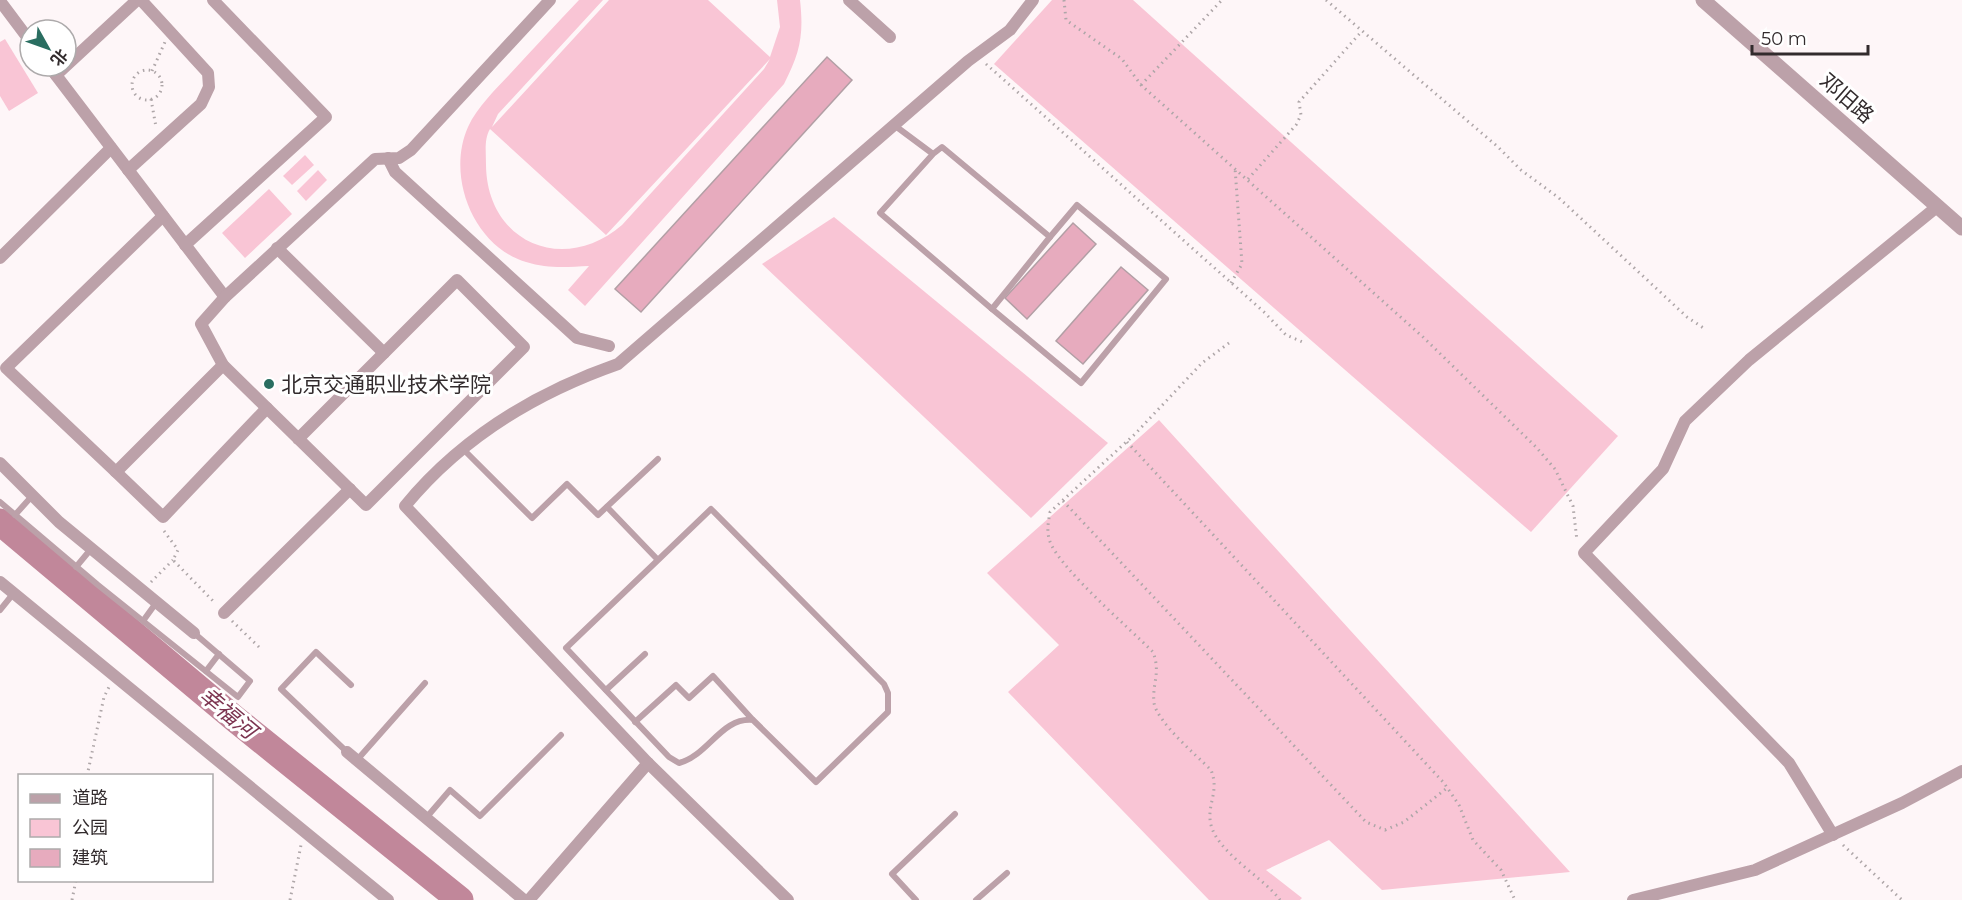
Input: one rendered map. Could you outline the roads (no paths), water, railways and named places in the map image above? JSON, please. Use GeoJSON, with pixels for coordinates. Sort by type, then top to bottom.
{"type":"FeatureCollection","features":[{"type":"Feature","properties":{"kind":"street"},"geometry":{"type":"LineString","coordinates":[[78,50],[139,0],[208,74],[208,87],[201,104],[128,170]]}},
{"type":"Feature","properties":{"kind":"street"},"geometry":{"type":"LineString","coordinates":[[185,245],[326,117],[213,0]]}},
{"type":"Feature","properties":{"kind":"street"},"geometry":{"type":"LineString","coordinates":[[298,439],[457,280],[524,346],[366,505],[298,439],[223,365],[201,324],[225,297],[375,159],[399,158],[411,150],[550,0]]}},
{"type":"Feature","properties":{"kind":"street"},"geometry":{"type":"LineString","coordinates":[[849,0],[890,37]]}},
{"type":"Feature","properties":{"kind":"street"},"geometry":{"type":"LineString","coordinates":[[788,900],[648,764],[405,506],[429,476],[504,416],[586,376],[618,364],[975,55],[1010,30],[1033,0]]}},
{"type":"Feature","properties":{"kind":"street","name":"邓旧路"},"geometry":{"type":"LineString","coordinates":[[1703,0],[1960,224]]}},
{"type":"Feature","properties":{"kind":"street"},"geometry":{"type":"LineString","coordinates":[[0,1],[18,25]]}},
{"type":"Feature","properties":{"kind":"street"},"geometry":{"type":"LineString","coordinates":[[58,78],[225,297]]}},
{"type":"Feature","properties":{"kind":"street"},"geometry":{"type":"LineString","coordinates":[[0,258],[111,148]]}},
{"type":"Feature","properties":{"kind":"street"},"geometry":{"type":"LineString","coordinates":[[388,158],[395,172],[577,338],[609,346]]}},
{"type":"Feature","properties":{"kind":"street"},"geometry":{"type":"LineString","coordinates":[[1833,835],[1789,763],[1584,553],[1663,469],[1685,421],[1749,360],[1938,206]]}},
{"type":"Feature","properties":{"kind":"street"},"geometry":{"type":"LineString","coordinates":[[163,216],[3,370],[163,517],[267,408]]}},
{"type":"Feature","properties":{"kind":"street"},"geometry":{"type":"LineString","coordinates":[[277,248],[384,353]]}},
{"type":"Feature","properties":{"kind":"street"},"geometry":{"type":"LineString","coordinates":[[116,472],[223,365]]}},
{"type":"Feature","properties":{"kind":"street"},"geometry":{"type":"LineString","coordinates":[[2,468],[92,549],[194,633]]}},
{"type":"Feature","properties":{"kind":"street"},"geometry":{"type":"LineString","coordinates":[[224,613],[350,489]]}},
{"type":"Feature","properties":{"kind":"street"},"geometry":{"type":"LineString","coordinates":[[0,582],[388,900]]}},
{"type":"Feature","properties":{"kind":"street"},"geometry":{"type":"LineString","coordinates":[[352,756],[524,900]]}},
{"type":"Feature","properties":{"kind":"street"},"geometry":{"type":"LineString","coordinates":[[529,900],[648,764]]}},
{"type":"Feature","properties":{"kind":"street"},"geometry":{"type":"LineString","coordinates":[[1633,900],[1755,870],[1833,835],[1962,771]]}},
{"type":"Feature","properties":{"kind":"lane"},"geometry":{"type":"LineString","coordinates":[[894,125],[933,154]]}},
{"type":"Feature","properties":{"kind":"lane"},"geometry":{"type":"LineString","coordinates":[[992,309],[1077,205],[1166,279],[1081,382],[992,309],[880,213],[942,147],[1050,237]]}},
{"type":"Feature","properties":{"kind":"lane"},"geometry":{"type":"LineString","coordinates":[[463,449],[532,518],[567,483],[598,515],[658,459]]}},
{"type":"Feature","properties":{"kind":"lane"},"geometry":{"type":"LineString","coordinates":[[15,515],[32,496]]}},
{"type":"Feature","properties":{"kind":"lane"},"geometry":{"type":"LineString","coordinates":[[0,502],[76,567],[238,697],[250,681],[194,633]]}},
{"type":"Feature","properties":{"kind":"lane"},"geometry":{"type":"LineString","coordinates":[[607,507],[658,560]]}},
{"type":"Feature","properties":{"kind":"lane"},"geometry":{"type":"LineString","coordinates":[[635,722],[676,685],[689,698],[713,676],[753,720],[816,782],[888,712],[888,693],[884,684],[711,509],[566,648],[635,722],[669,757],[679,763],[692,760],[735,720],[753,720]]}},
{"type":"Feature","properties":{"kind":"lane"},"geometry":{"type":"LineString","coordinates":[[76,567],[92,549]]}},
{"type":"Feature","properties":{"kind":"lane"},"geometry":{"type":"LineString","coordinates":[[0,610],[13,594]]}},
{"type":"Feature","properties":{"kind":"lane"},"geometry":{"type":"LineString","coordinates":[[143,621],[157,602]]}},
{"type":"Feature","properties":{"kind":"lane"},"geometry":{"type":"LineString","coordinates":[[351,685],[316,652],[281,689],[352,756],[424,683]]}},
{"type":"Feature","properties":{"kind":"lane"},"geometry":{"type":"LineString","coordinates":[[206,671],[219,654]]}},
{"type":"Feature","properties":{"kind":"lane"},"geometry":{"type":"LineString","coordinates":[[606,690],[645,654]]}},
{"type":"Feature","properties":{"kind":"lane"},"geometry":{"type":"LineString","coordinates":[[425,819],[450,790],[480,816],[561,735]]}},
{"type":"Feature","properties":{"kind":"lane"},"geometry":{"type":"LineString","coordinates":[[916,900],[892,874],[955,814]]}},
{"type":"Feature","properties":{"kind":"lane"},"geometry":{"type":"LineString","coordinates":[[976,900],[1007,873]]}},
{"type":"Feature","properties":{"kind":"waterway","name":"幸福河"},"geometry":{"type":"LineString","coordinates":[[0,522],[235,719],[460,900]]}},
{"type":"Feature","properties":{"kind":"place","name":"北京交通职业技术学院"},"geometry":{"type":"Point","coordinates":[269,384]}}]}
